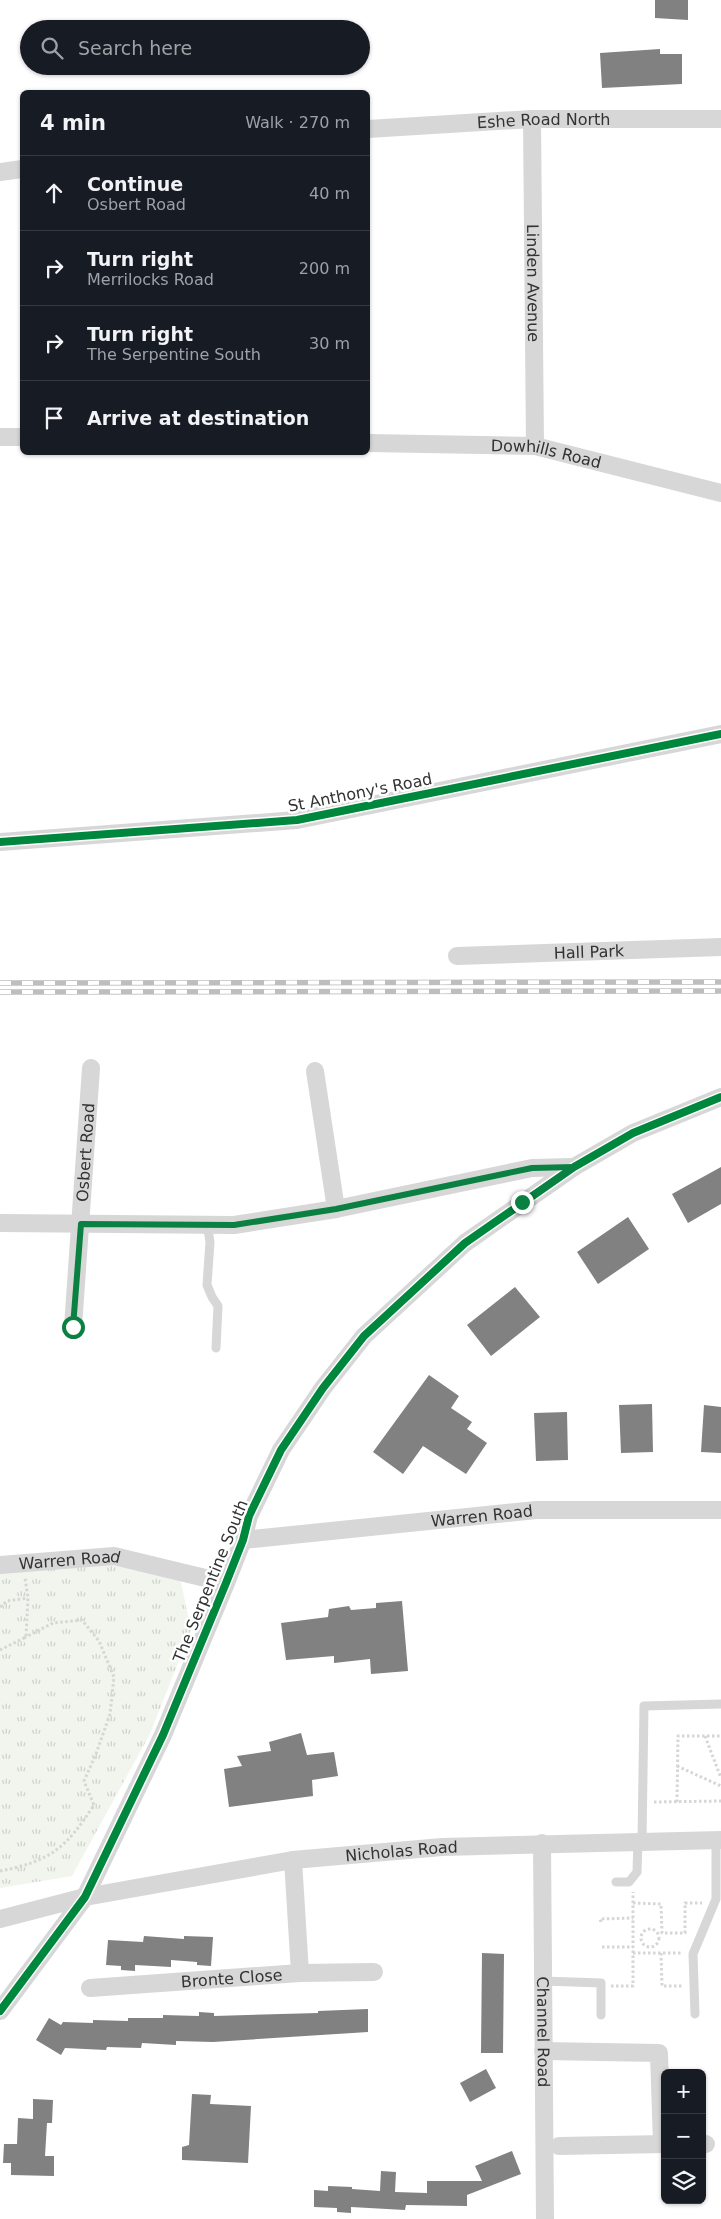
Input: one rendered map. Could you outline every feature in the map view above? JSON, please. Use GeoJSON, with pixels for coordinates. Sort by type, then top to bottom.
{"type":"FeatureCollection","features":[{"type":"Feature","properties":{"kind":"street","name":"Eshe Road North"},"geometry":{"type":"LineString","coordinates":[[370,129],[532,119],[721,119]]}},
{"type":"Feature","properties":{"kind":"street","name":"Linden Avenue"},"geometry":{"type":"LineString","coordinates":[[532,119],[535,446]]}},
{"type":"Feature","properties":{"kind":"street"},"geometry":{"type":"LineString","coordinates":[[0,172],[20,169]]}},
{"type":"Feature","properties":{"kind":"street"},"geometry":{"type":"LineString","coordinates":[[0,437],[20,437]]}},
{"type":"Feature","properties":{"kind":"street","name":"Dowhills Road"},"geometry":{"type":"LineString","coordinates":[[370,443],[535,446],[721,492]]}},
{"type":"Feature","properties":{"kind":"street","name":"St Anthony's Road"},"geometry":{"type":"LineString","coordinates":[[0,842],[296,820],[721,734]]}},
{"type":"Feature","properties":{"kind":"street","name":"Hall Park"},"geometry":{"type":"LineString","coordinates":[[457,956],[721,947]]}},
{"type":"Feature","properties":{"kind":"street","name":"Osbert Road"},"geometry":{"type":"LineString","coordinates":[[73,1327],[91,1068]]}},
{"type":"Feature","properties":{"kind":"street"},"geometry":{"type":"LineString","coordinates":[[315,1071],[336,1209]]}},
{"type":"Feature","properties":{"kind":"street","name":"The Serpentine South"},"geometry":{"type":"LineString","coordinates":[[0,2011],[84,1896],[163,1735],[243,1540],[249,1516],[281,1450],[323,1388],[364,1336],[465,1243],[574,1167],[633,1133],[721,1097]]}},
{"type":"Feature","properties":{"kind":"street"},"geometry":{"type":"LineString","coordinates":[[0,1223],[234,1225],[336,1209],[532,1168],[574,1167]]}},
{"type":"Feature","properties":{"kind":"street","name":"Warren Road"},"geometry":{"type":"LineString","coordinates":[[243,1540],[536,1510],[721,1510]]}},
{"type":"Feature","properties":{"kind":"street","name":"Warren Road"},"geometry":{"type":"LineString","coordinates":[[0,1565],[114,1556],[226,1583]]}},
{"type":"Feature","properties":{"kind":"street","name":"Nicholas Road"},"geometry":{"type":"LineString","coordinates":[[0,1920],[84,1896],[293,1860],[442,1847],[718,1840]]}},
{"type":"Feature","properties":{"kind":"street","name":"Channel Road"},"geometry":{"type":"LineString","coordinates":[[542,1844],[545,2219]]}},
{"type":"Feature","properties":{"kind":"street"},"geometry":{"type":"LineString","coordinates":[[293,1860],[300,1973]]}},
{"type":"Feature","properties":{"kind":"street","name":"Bronte Close"},"geometry":{"type":"LineString","coordinates":[[90,1988],[300,1973],[374,1972]]}},
{"type":"Feature","properties":{"kind":"street"},"geometry":{"type":"LineString","coordinates":[[543,2051],[659,2053],[662,2114]]}},
{"type":"Feature","properties":{"kind":"street"},"geometry":{"type":"LineString","coordinates":[[560,2146],[661,2144]]}},
{"type":"Feature","properties":{"kind":"lane"},"geometry":{"type":"LineString","coordinates":[[207,1224],[210,1242],[207,1285],[218,1306],[216,1348]]}},
{"type":"Feature","properties":{"kind":"lane"},"geometry":{"type":"LineString","coordinates":[[616,1882],[629,1882],[637,1872],[642,1802],[644,1706],[721,1704]]}},
{"type":"Feature","properties":{"kind":"lane"},"geometry":{"type":"LineString","coordinates":[[695,2014],[694,1953],[714,1902],[718,1840]]}},
{"type":"Feature","properties":{"kind":"lane"},"geometry":{"type":"LineString","coordinates":[[543,1981],[601,1983],[601,2015]]}},
{"type":"Feature","properties":{"kind":"path"},"geometry":{"type":"LineString","coordinates":[[22,1639],[26,1637],[28,1598],[25,1579],[26,1563]]}},
{"type":"Feature","properties":{"kind":"path"},"geometry":{"type":"LineString","coordinates":[[0,1607],[7,1601],[28,1598]]}},
{"type":"Feature","properties":{"kind":"path"},"geometry":{"type":"LineString","coordinates":[[0,1650],[53,1623],[82,1620],[99,1641],[114,1677],[110,1714],[84,1781],[94,1805],[78,1829],[58,1850],[28,1866],[0,1871]]}},
{"type":"Feature","properties":{"kind":"path"},"geometry":{"type":"LineString","coordinates":[[677,1802],[678,1736],[721,1736]]}},
{"type":"Feature","properties":{"kind":"path"},"geometry":{"type":"LineString","coordinates":[[705,1736],[721,1778]]}},
{"type":"Feature","properties":{"kind":"path"},"geometry":{"type":"LineString","coordinates":[[677,1766],[721,1786]]}},
{"type":"Feature","properties":{"kind":"path"},"geometry":{"type":"LineString","coordinates":[[642,1802],[721,1801]]}},
{"type":"Feature","properties":{"kind":"path"},"geometry":{"type":"LineString","coordinates":[[601,1986],[634,1986],[632,1877]]}},
{"type":"Feature","properties":{"kind":"path"},"geometry":{"type":"LineString","coordinates":[[633,1903],[661,1904],[660,1932],[658,1944],[650,1947],[642,1944],[640,1938],[642,1932],[654,1930],[660,1932],[685,1933],[685,1903],[714,1902]]}},
{"type":"Feature","properties":{"kind":"path"},"geometry":{"type":"LineString","coordinates":[[601,1922],[600,1919],[633,1918]]}},
{"type":"Feature","properties":{"kind":"path"},"geometry":{"type":"LineString","coordinates":[[633,1938],[640,1938]]}},
{"type":"Feature","properties":{"kind":"path"},"geometry":{"type":"LineString","coordinates":[[602,1947],[633,1946]]}},
{"type":"Feature","properties":{"kind":"path"},"geometry":{"type":"LineString","coordinates":[[650,1947],[650,1953]]}},
{"type":"Feature","properties":{"kind":"path"},"geometry":{"type":"LineString","coordinates":[[633,1953],[694,1953]]}},
{"type":"Feature","properties":{"kind":"path"},"geometry":{"type":"LineString","coordinates":[[661,1953],[662,1986],[694,1987]]}},
{"type":"Feature","properties":{"kind":"green space"},"geometry":{"type":"Polygon","coordinates":[[[114,1556],[179,1573],[191,1630],[150,1734],[72,1876],[0,1888],[0,1565],[114,1556]]]}},
{"type":"Feature","properties":{"kind":"building"},"geometry":{"type":"Polygon","coordinates":[[[655,0],[688,0],[688,20],[655,18],[655,0]]]}},
{"type":"Feature","properties":{"kind":"building"},"geometry":{"type":"Polygon","coordinates":[[[660,49],[660,54],[682,54],[682,84],[602,88],[600,53],[660,49]]]}},
{"type":"Feature","properties":{"kind":"building"},"geometry":{"type":"Polygon","coordinates":[[[721,1167],[721,1204],[688,1223],[672,1194],[721,1167]]]}},
{"type":"Feature","properties":{"kind":"building"},"geometry":{"type":"Polygon","coordinates":[[[628,1217],[649,1249],[598,1284],[577,1252],[628,1217]]]}},
{"type":"Feature","properties":{"kind":"building"},"geometry":{"type":"Polygon","coordinates":[[[515,1287],[540,1317],[491,1356],[467,1325],[515,1287]]]}},
{"type":"Feature","properties":{"kind":"building"},"geometry":{"type":"Polygon","coordinates":[[[429,1375],[459,1396],[451,1408],[472,1422],[467,1429],[487,1443],[466,1474],[423,1446],[403,1474],[373,1452],[429,1375]]]}},
{"type":"Feature","properties":{"kind":"building"},"geometry":{"type":"Polygon","coordinates":[[[652,1404],[653,1452],[621,1453],[619,1405],[652,1404]]]}},
{"type":"Feature","properties":{"kind":"building"},"geometry":{"type":"Polygon","coordinates":[[[704,1405],[721,1407],[721,1453],[701,1452],[704,1405]]]}},
{"type":"Feature","properties":{"kind":"building"},"geometry":{"type":"Polygon","coordinates":[[[567,1412],[568,1460],[536,1461],[534,1413],[567,1412]]]}},
{"type":"Feature","properties":{"kind":"building"},"geometry":{"type":"Polygon","coordinates":[[[402,1601],[408,1671],[371,1674],[370,1659],[334,1663],[334,1656],[286,1660],[281,1623],[328,1617],[329,1609],[349,1606],[351,1610],[376,1608],[376,1603],[402,1601]]]}},
{"type":"Feature","properties":{"kind":"building"},"geometry":{"type":"Polygon","coordinates":[[[301,1733],[307,1755],[334,1752],[338,1776],[312,1780],[313,1796],[229,1807],[224,1769],[242,1766],[237,1756],[271,1751],[269,1742],[301,1733]]]}},
{"type":"Feature","properties":{"kind":"building"},"geometry":{"type":"Polygon","coordinates":[[[144,1936],[184,1939],[184,1936],[213,1937],[211,1966],[197,1965],[197,1962],[171,1960],[171,1967],[135,1965],[135,1971],[121,1970],[121,1966],[106,1965],[108,1940],[143,1942],[144,1936]]]}},
{"type":"Feature","properties":{"kind":"building"},"geometry":{"type":"Polygon","coordinates":[[[482,1953],[504,1954],[503,2053],[481,2053],[482,1953]]]}},
{"type":"Feature","properties":{"kind":"building"},"geometry":{"type":"Polygon","coordinates":[[[368,2009],[368,2032],[213,2042],[176,2041],[176,2045],[142,2043],[141,2048],[107,2047],[106,2050],[65,2048],[61,2055],[36,2040],[49,2018],[61,2025],[63,2022],[93,2023],[93,2020],[128,2021],[128,2018],[163,2018],[163,2015],[199,2016],[199,2012],[214,2013],[214,2016],[318,2013],[318,2011],[368,2009]]]}},
{"type":"Feature","properties":{"kind":"building"},"geometry":{"type":"Polygon","coordinates":[[[486,2069],[496,2088],[470,2102],[460,2083],[486,2069]]]}},
{"type":"Feature","properties":{"kind":"building"},"geometry":{"type":"Polygon","coordinates":[[[192,2094],[211,2095],[210,2104],[251,2106],[248,2163],[182,2160],[182,2147],[189,2145],[192,2094]]]}},
{"type":"Feature","properties":{"kind":"building"},"geometry":{"type":"Polygon","coordinates":[[[33,2099],[53,2100],[52,2123],[47,2123],[45,2156],[54,2156],[54,2176],[11,2175],[11,2163],[3,2163],[4,2144],[17,2144],[18,2118],[33,2119],[33,2099]]]}},
{"type":"Feature","properties":{"kind":"building"},"geometry":{"type":"Polygon","coordinates":[[[512,2151],[521,2174],[467,2195],[467,2206],[406,2205],[405,2210],[351,2207],[351,2213],[337,2212],[337,2208],[314,2207],[314,2190],[328,2191],[328,2186],[380,2191],[381,2171],[396,2172],[395,2192],[427,2193],[427,2181],[482,2181],[475,2166],[512,2151]]]}},
{"type":"Feature","properties":{"kind":"railway"},"geometry":{"type":"LineString","coordinates":[[0,983],[721,982]]}},
{"type":"Feature","properties":{"kind":"railway"},"geometry":{"type":"LineString","coordinates":[[0,992],[721,991]]}},
{"type":"Feature","properties":{"kind":"cycle path"},"geometry":{"type":"LineString","coordinates":[[0,842],[297,820],[721,734]]}},
{"type":"Feature","properties":{"kind":"cycle path"},"geometry":{"type":"LineString","coordinates":[[0,2011],[85,1897],[163,1735],[243,1540],[249,1516],[281,1450],[323,1388],[364,1336],[465,1243],[574,1167],[633,1133],[721,1097]]}},
{"type":"Feature","properties":{"kind":"route"},"geometry":{"type":"LineString","coordinates":[[73,1327],[81,1224],[234,1225],[336,1209],[532,1168],[574,1167],[522,1202]]}}]}
